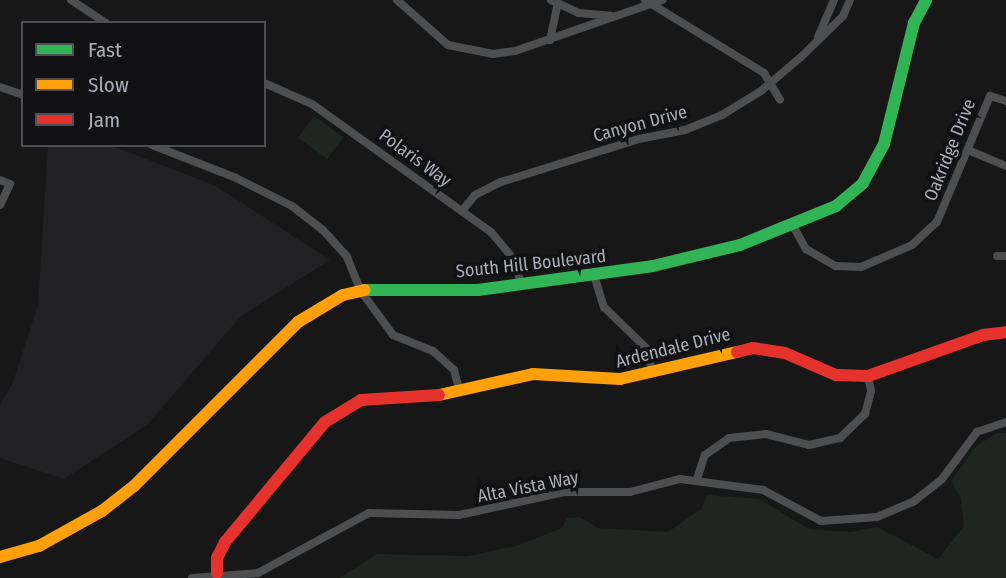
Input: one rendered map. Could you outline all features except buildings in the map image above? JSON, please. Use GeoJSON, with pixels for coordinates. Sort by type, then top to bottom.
{"type":"FeatureCollection","features":[{"type":"Feature","properties":{"kind":"street"},"geometry":{"type":"LineString","coordinates":[[71,0],[103,21]]}},
{"type":"Feature","properties":{"kind":"street"},"geometry":{"type":"LineString","coordinates":[[397,0],[448,45],[471,52],[515,51],[662,0]]}},
{"type":"Feature","properties":{"kind":"street","name":"Canyon Drive"},"geometry":{"type":"LineString","coordinates":[[815,43],[834,0]]}},
{"type":"Feature","properties":{"kind":"street","name":"Canyon Drive"},"geometry":{"type":"LineString","coordinates":[[462,212],[475,195],[501,182],[639,139],[685,130],[722,115],[772,83],[843,16],[850,0]]}},
{"type":"Feature","properties":{"kind":"street","name":"South Hill Boulevard"},"geometry":{"type":"LineString","coordinates":[[0,557],[39,546],[102,511],[134,486],[298,322],[328,302],[360,290],[398,286],[478,290],[594,275],[712,254],[836,206],[863,183],[884,144],[914,23],[926,0]]}},
{"type":"Feature","properties":{"kind":"street"},"geometry":{"type":"LineString","coordinates":[[550,40],[554,3],[613,17]]}},
{"type":"Feature","properties":{"kind":"street"},"geometry":{"type":"LineString","coordinates":[[647,3],[701,31],[772,83],[780,100]]}},
{"type":"Feature","properties":{"kind":"street","name":"Polaris Way"},"geometry":{"type":"LineString","coordinates":[[266,84],[312,104],[509,249],[521,285]]}},
{"type":"Feature","properties":{"kind":"street"},"geometry":{"type":"LineString","coordinates":[[0,87],[21,94]]}},
{"type":"Feature","properties":{"kind":"street","name":"Oakridge Drive"},"geometry":{"type":"LineString","coordinates":[[792,224],[806,249],[835,266],[861,267],[912,245],[937,222],[990,96],[1006,101]]}},
{"type":"Feature","properties":{"kind":"street"},"geometry":{"type":"LineString","coordinates":[[157,147],[236,178],[292,206],[323,230],[347,257],[360,290],[393,335],[433,351],[454,370],[460,392]]}},
{"type":"Feature","properties":{"kind":"street"},"geometry":{"type":"LineString","coordinates":[[968,150],[1006,166]]}},
{"type":"Feature","properties":{"kind":"street"},"geometry":{"type":"LineString","coordinates":[[0,180],[10,184],[0,205]]}},
{"type":"Feature","properties":{"kind":"street"},"geometry":{"type":"LineString","coordinates":[[594,275],[604,307],[646,348],[652,370]]}},
{"type":"Feature","properties":{"kind":"street","name":"Ardendale Drive"},"geometry":{"type":"LineString","coordinates":[[217,573],[217,558],[225,542],[333,415],[372,397],[460,392],[533,374],[609,381],[761,348],[785,353],[826,373],[868,376],[983,335],[1006,332]]}},
{"type":"Feature","properties":{"kind":"street"},"geometry":{"type":"LineString","coordinates":[[697,479],[705,455],[729,438],[766,434],[809,445],[840,438],[865,414],[871,391],[868,376]]}},
{"type":"Feature","properties":{"kind":"street","name":"Alta Vista Way"},"geometry":{"type":"LineString","coordinates":[[192,578],[217,573],[258,573],[369,513],[453,516],[565,492],[630,492],[680,479],[697,479],[763,490],[821,521],[877,517],[914,502],[942,479],[977,432],[1006,422]]}},
{"type":"Feature","properties":{"kind":"shaded area"},"geometry":{"type":"Polygon","coordinates":[[[314,116],[343,137],[327,159],[298,138],[314,116]]]}},
{"type":"Feature","properties":{"kind":"shaded area"},"geometry":{"type":"Polygon","coordinates":[[[48,147],[115,147],[216,186],[330,260],[241,316],[148,424],[64,479],[0,458],[0,405],[13,382],[38,305],[48,147]]]}},
{"type":"Feature","properties":{"kind":"shaded area"},"geometry":{"type":"Polygon","coordinates":[[[997,433],[1006,433],[1006,578],[339,578],[377,554],[468,556],[516,546],[562,528],[567,518],[580,517],[598,528],[668,532],[701,509],[707,495],[759,499],[809,529],[851,532],[877,527],[938,559],[964,526],[961,498],[951,481],[976,446],[997,433]]]}},
{"type":"Feature","properties":{"kind":"traffic: fast"},"geometry":{"type":"LineString","coordinates":[[364,290],[478,290],[653,266],[740,245],[836,206],[863,183],[884,144],[914,23],[926,0]]}},
{"type":"Feature","properties":{"kind":"traffic: slow"},"geometry":{"type":"LineString","coordinates":[[0,557],[39,546],[102,511],[134,486],[298,322],[343,295],[364,290]]}},
{"type":"Feature","properties":{"kind":"traffic: slow"},"geometry":{"type":"LineString","coordinates":[[439,395],[533,374],[620,379],[737,352]]}},
{"type":"Feature","properties":{"kind":"traffic: jam"},"geometry":{"type":"LineString","coordinates":[[737,352],[753,348],[785,353],[836,375],[868,376],[983,335],[1006,332]]}},
{"type":"Feature","properties":{"kind":"traffic: jam"},"geometry":{"type":"LineString","coordinates":[[217,573],[217,558],[225,542],[325,422],[361,400],[439,395]]}}]}
